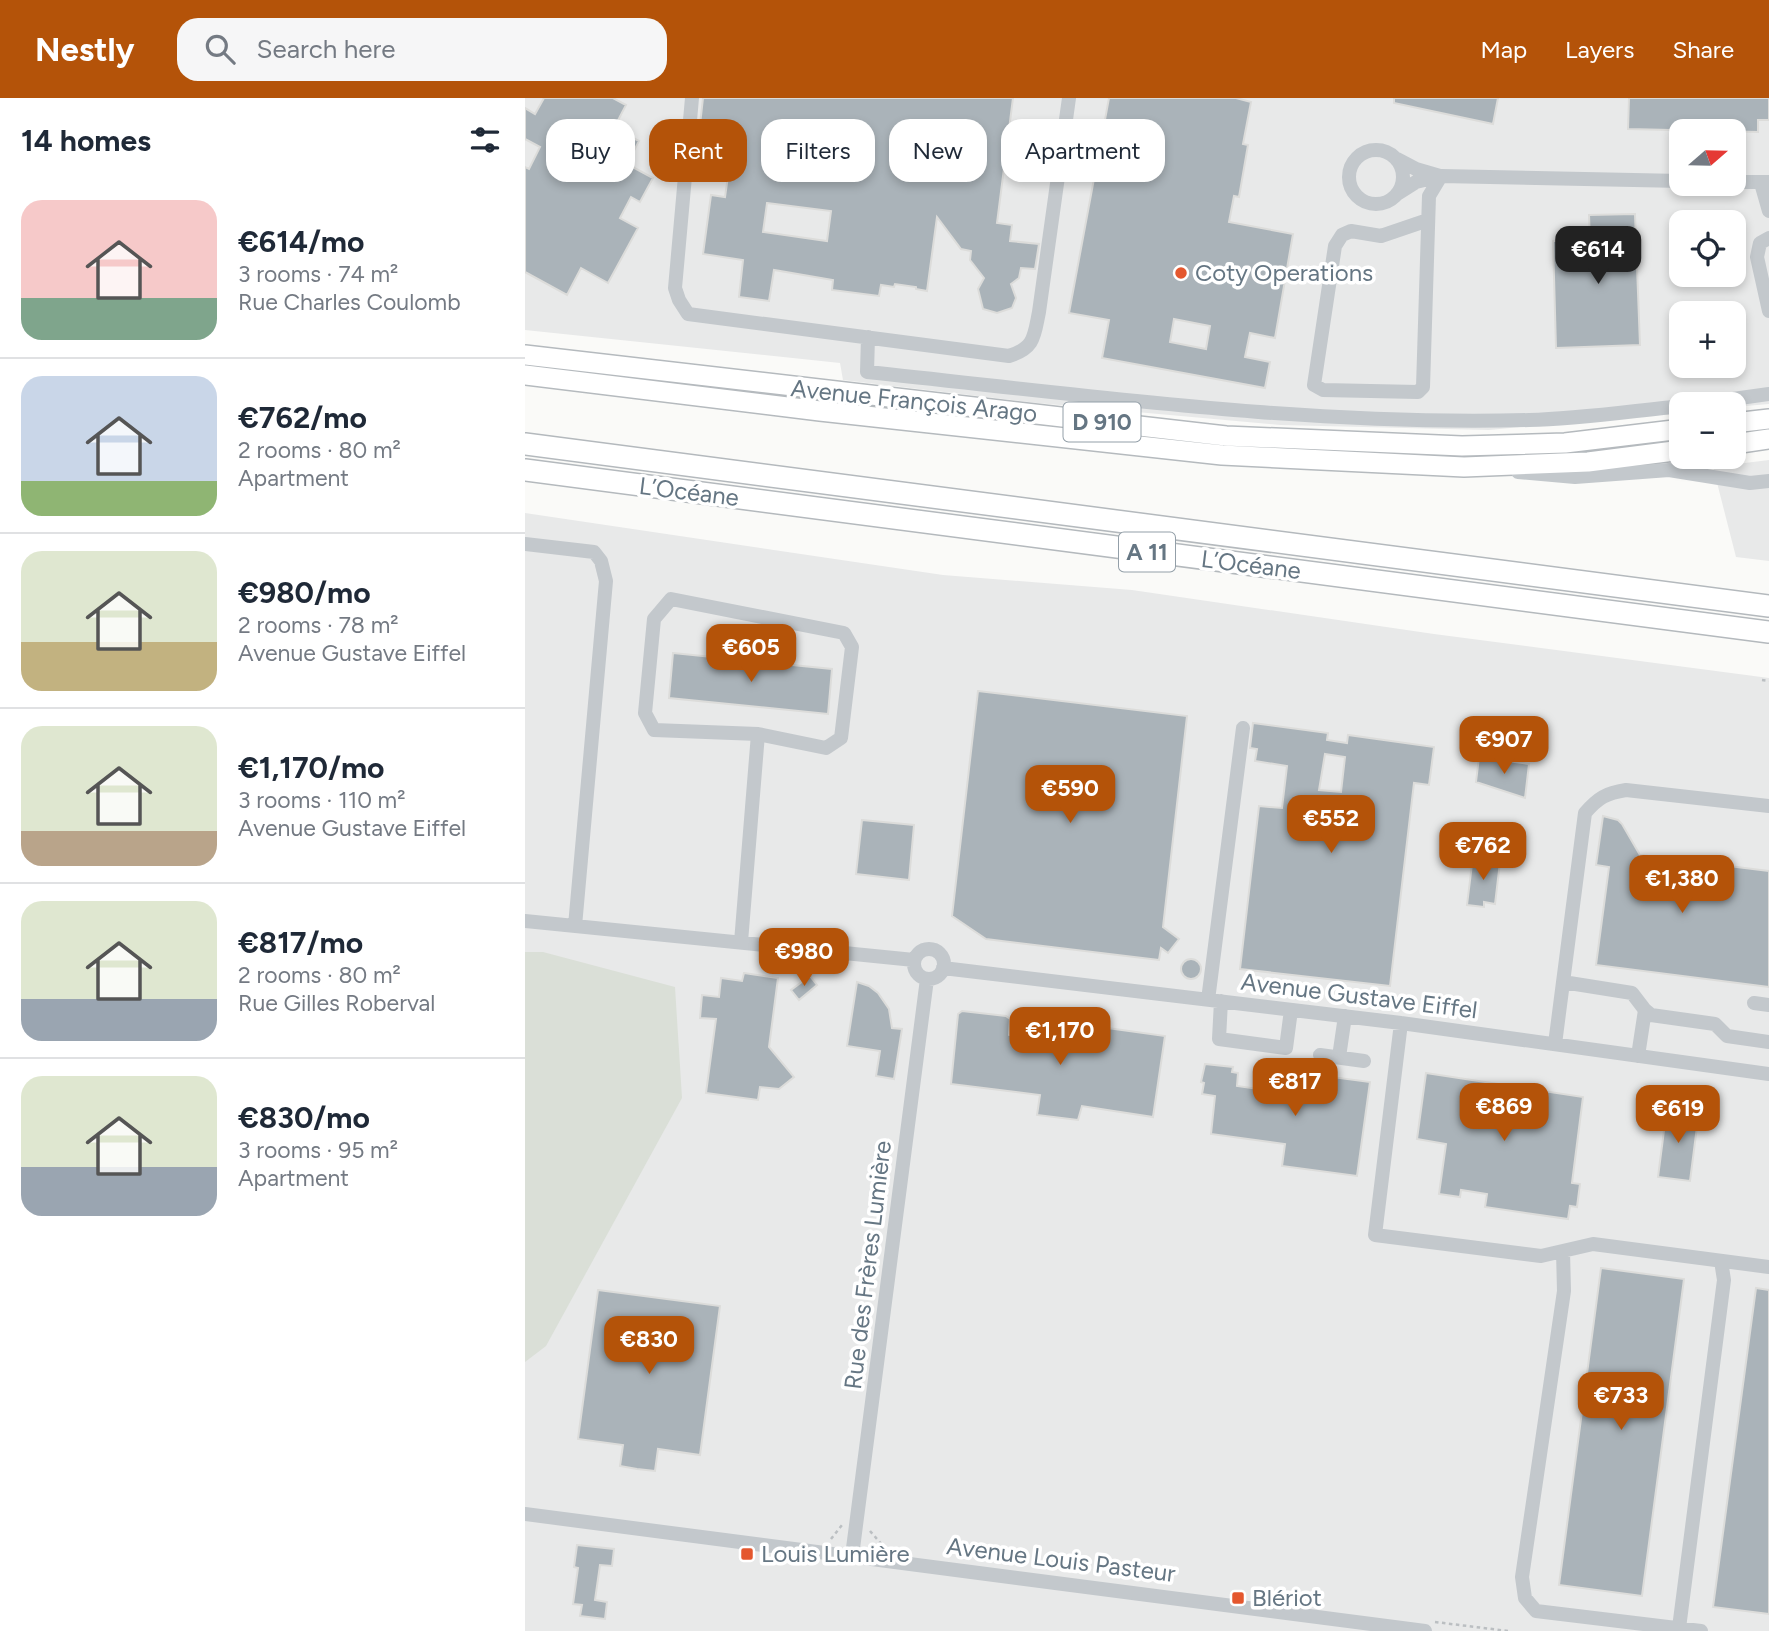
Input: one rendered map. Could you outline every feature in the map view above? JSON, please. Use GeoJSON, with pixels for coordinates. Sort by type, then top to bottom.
{"type":"FeatureCollection","features":[{"type":"Feature","properties":{"kind":"highway","name":"L’Océane"},"geometry":{"type":"LineString","coordinates":[[525,444],[1769,606]]}},
{"type":"Feature","properties":{"kind":"highway","name":"L’Océane"},"geometry":{"type":"LineString","coordinates":[[525,470],[1769,632]]}},
{"type":"Feature","properties":{"kind":"main road","name":"Avenue François Arago"},"geometry":{"type":"LineString","coordinates":[[525,355],[1226,436],[1462,446],[1565,443],[1669,431]]}},
{"type":"Feature","properties":{"kind":"main road","name":"Avenue François Arago"},"geometry":{"type":"LineString","coordinates":[[525,375],[820,411],[1222,455],[1464,467],[1588,462],[1669,452]]}},
{"type":"Feature","properties":{"kind":"main road"},"geometry":{"type":"LineString","coordinates":[[1746,422],[1769,419]]}},
{"type":"Feature","properties":{"kind":"main road"},"geometry":{"type":"LineString","coordinates":[[1746,442],[1769,439]]}},
{"type":"Feature","properties":{"kind":"street"},"geometry":{"type":"LineString","coordinates":[[692,98],[675,288],[688,314],[1009,355],[1023,352],[1032,343],[1039,312],[1069,98]]}},
{"type":"Feature","properties":{"kind":"street"},"geometry":{"type":"LineString","coordinates":[[1441,176],[1416,182],[1390,201],[1380,204],[1362,201],[1352,191],[1349,174],[1355,159],[1370,150],[1389,153],[1416,169],[1441,176],[1669,181]]}},
{"type":"Feature","properties":{"kind":"street"},"geometry":{"type":"LineString","coordinates":[[1397,159],[1402,168],[1403,179],[1397,194]]}},
{"type":"Feature","properties":{"kind":"street"},"geometry":{"type":"LineString","coordinates":[[1428,220],[1381,236],[1351,231],[1342,235],[1335,246],[1314,385],[1323,390],[1418,393],[1423,387],[1429,196],[1441,176]]}},
{"type":"Feature","properties":{"kind":"street"},"geometry":{"type":"LineString","coordinates":[[1747,182],[1765,182],[1769,211]]}},
{"type":"Feature","properties":{"kind":"street"},"geometry":{"type":"LineString","coordinates":[[1769,237],[1761,243],[1757,257],[1769,311]]}},
{"type":"Feature","properties":{"kind":"street"},"geometry":{"type":"LineString","coordinates":[[867,337],[867,372],[1259,412],[1383,420],[1531,420],[1669,407]]}},
{"type":"Feature","properties":{"kind":"street"},"geometry":{"type":"LineString","coordinates":[[1746,397],[1769,394]]}},
{"type":"Feature","properties":{"kind":"street"},"geometry":{"type":"LineString","coordinates":[[1464,467],[1575,477],[1669,470],[1750,483],[1769,481]]}},
{"type":"Feature","properties":{"kind":"street"},"geometry":{"type":"LineString","coordinates":[[525,544],[594,552],[601,561],[607,582],[575,926]]}},
{"type":"Feature","properties":{"kind":"street"},"geometry":{"type":"LineString","coordinates":[[671,599],[844,633],[852,647],[841,738],[826,748],[758,734],[654,730],[645,713],[654,619],[671,599]]}},
{"type":"Feature","properties":{"kind":"street"},"geometry":{"type":"LineString","coordinates":[[1243,728],[1214,1001],[1219,1039],[1286,1048],[1291,1010]]}},
{"type":"Feature","properties":{"kind":"street"},"geometry":{"type":"LineString","coordinates":[[741,942],[758,734]]}},
{"type":"Feature","properties":{"kind":"street"},"geometry":{"type":"LineString","coordinates":[[1555,1044],[1585,813],[1598,798],[1626,790],[1769,806]]}},
{"type":"Feature","properties":{"kind":"street"},"geometry":{"type":"LineString","coordinates":[[525,921],[914,961]]}},
{"type":"Feature","properties":{"kind":"street"},"geometry":{"type":"LineString","coordinates":[[932,949],[943,959],[943,968],[934,978],[927,979],[920,976],[914,961],[924,950],[932,949]]}},
{"type":"Feature","properties":{"kind":"street","name":"Avenue Gustave Eiffel"},"geometry":{"type":"LineString","coordinates":[[943,968],[1401,1023],[1769,1074]]}},
{"type":"Feature","properties":{"kind":"street","name":"Rue des Frères Lumière"},"geometry":{"type":"LineString","coordinates":[[852,1556],[927,979]]}},
{"type":"Feature","properties":{"kind":"street"},"geometry":{"type":"LineString","coordinates":[[1563,982],[1632,993],[1651,1014],[1715,1024],[1727,1036],[1769,1042]]}},
{"type":"Feature","properties":{"kind":"street"},"geometry":{"type":"LineString","coordinates":[[1754,1003],[1769,1006]]}},
{"type":"Feature","properties":{"kind":"street"},"geometry":{"type":"LineString","coordinates":[[1638,1056],[1645,1010]]}},
{"type":"Feature","properties":{"kind":"street"},"geometry":{"type":"LineString","coordinates":[[1339,1058],[1345,1016]]}},
{"type":"Feature","properties":{"kind":"street"},"geometry":{"type":"LineString","coordinates":[[1401,1023],[1375,1236],[1541,1256],[1593,1244],[1769,1267]]}},
{"type":"Feature","properties":{"kind":"street"},"geometry":{"type":"LineString","coordinates":[[1320,1055],[1364,1061]]}},
{"type":"Feature","properties":{"kind":"street"},"geometry":{"type":"LineString","coordinates":[[1563,1251],[1564,1291],[1522,1577],[1525,1598],[1536,1611],[1701,1631]]}},
{"type":"Feature","properties":{"kind":"street"},"geometry":{"type":"LineString","coordinates":[[1679,1628],[1724,1280],[1721,1261]]}},
{"type":"Feature","properties":{"kind":"street","name":"Avenue Louis Pasteur"},"geometry":{"type":"LineString","coordinates":[[525,1514],[852,1556],[1319,1624],[1425,1631]]}},
{"type":"Feature","properties":{"kind":"path"},"geometry":{"type":"LineString","coordinates":[[1762,680],[1769,681]]}},
{"type":"Feature","properties":{"kind":"shaded area"},"geometry":{"type":"Polygon","coordinates":[[[525,98],[1769,98],[1769,404],[1746,406],[1746,392],[1669,392],[1669,413],[1489,430],[1280,425],[1037,403],[843,380],[840,363],[525,330],[525,98]]]}},
{"type":"Feature","properties":{"kind":"shaded area"},"geometry":{"type":"Polygon","coordinates":[[[1769,460],[1769,561],[1736,557],[1714,469],[1746,469],[1746,463],[1769,460]]]}},
{"type":"Feature","properties":{"kind":"shaded area"},"geometry":{"type":"Polygon","coordinates":[[[525,513],[943,575],[1132,590],[1434,634],[1769,678],[1769,1631],[525,1631],[525,513]]]}},
{"type":"Feature","properties":{"kind":"shaded area"},"geometry":{"type":"Polygon","coordinates":[[[525,952],[543,952],[675,987],[682,1098],[546,1346],[525,1362],[525,952]]]}},
{"type":"Feature","properties":{"kind":"building"},"geometry":{"type":"Polygon","coordinates":[[[544,98],[613,98],[626,105],[619,119],[546,119],[546,182],[635,182],[635,168],[649,176],[651,182],[640,202],[631,197],[620,218],[638,228],[608,283],[581,268],[567,295],[525,272],[525,167],[529,169],[540,147],[525,139],[525,108],[535,114],[544,98]]]}},
{"type":"Feature","properties":{"kind":"building"},"geometry":{"type":"Polygon","coordinates":[[[703,98],[1013,98],[1010,119],[1001,119],[1002,182],[997,223],[1012,225],[1010,241],[1039,244],[1035,269],[1021,268],[1019,278],[1011,284],[1016,298],[1012,308],[997,313],[983,309],[978,289],[984,278],[970,260],[971,251],[961,249],[937,217],[927,291],[895,284],[894,287],[881,285],[879,296],[832,290],[833,280],[774,270],[769,301],[739,297],[743,260],[703,254],[711,195],[725,197],[727,182],[747,182],[747,119],[701,119],[703,98]],[[767,203],[763,232],[827,241],[831,211],[767,203]]]}},
{"type":"Feature","properties":{"kind":"building","name":"Coty Operations"},"geometry":{"type":"Polygon","coordinates":[[[1109,98],[1236,98],[1251,102],[1243,144],[1248,145],[1239,197],[1234,196],[1229,222],[1293,234],[1275,338],[1250,333],[1245,357],[1270,362],[1265,388],[1102,358],[1109,320],[1069,313],[1093,182],[1165,182],[1165,119],[1105,119],[1109,98]],[[1174,319],[1170,342],[1206,349],[1210,326],[1174,319]]]}},
{"type":"Feature","properties":{"kind":"building"},"geometry":{"type":"Polygon","coordinates":[[[1394,98],[1498,98],[1493,124],[1394,103],[1394,98]]]}},
{"type":"Feature","properties":{"kind":"building"},"geometry":{"type":"Polygon","coordinates":[[[1629,98],[1769,98],[1769,120],[1758,120],[1758,132],[1747,132],[1747,119],[1669,119],[1669,130],[1628,129],[1629,98]]]}},
{"type":"Feature","properties":{"kind":"building"},"geometry":{"type":"Polygon","coordinates":[[[1635,214],[1640,345],[1556,348],[1553,241],[1590,240],[1589,215],[1635,214]]]}},
{"type":"Feature","properties":{"kind":"building"},"geometry":{"type":"Polygon","coordinates":[[[673,653],[832,669],[828,714],[669,698],[673,653]]]}},
{"type":"Feature","properties":{"kind":"building"},"geometry":{"type":"Polygon","coordinates":[[[978,691],[1187,716],[1163,927],[1179,939],[1168,953],[1161,948],[1159,960],[986,939],[952,916],[978,691]]]}},
{"type":"Feature","properties":{"kind":"building"},"geometry":{"type":"Polygon","coordinates":[[[1253,723],[1328,733],[1327,740],[1347,743],[1348,735],[1434,747],[1429,785],[1414,783],[1390,986],[1240,969],[1259,806],[1282,808],[1287,766],[1255,761],[1257,749],[1250,748],[1253,723]],[[1325,754],[1319,790],[1341,792],[1345,757],[1325,754]]]}},
{"type":"Feature","properties":{"kind":"building"},"geometry":{"type":"Polygon","coordinates":[[[1479,757],[1529,764],[1525,798],[1476,782],[1479,757]]]}},
{"type":"Feature","properties":{"kind":"building"},"geometry":{"type":"Polygon","coordinates":[[[1603,816],[1618,820],[1622,824],[1640,855],[1769,871],[1769,987],[1596,965],[1609,867],[1596,865],[1603,816]]]}},
{"type":"Feature","properties":{"kind":"building"},"geometry":{"type":"Polygon","coordinates":[[[862,820],[914,825],[909,880],[856,874],[862,820]]]}},
{"type":"Feature","properties":{"kind":"building"},"geometry":{"type":"Polygon","coordinates":[[[1473,856],[1500,862],[1495,904],[1484,902],[1484,907],[1467,905],[1473,856]]]}},
{"type":"Feature","properties":{"kind":"building"},"geometry":{"type":"Polygon","coordinates":[[[1191,959],[1198,962],[1201,969],[1198,976],[1191,979],[1184,976],[1181,969],[1184,962],[1191,959]]]}},
{"type":"Feature","properties":{"kind":"building"},"geometry":{"type":"Polygon","coordinates":[[[744,973],[778,978],[769,1047],[794,1077],[779,1089],[760,1087],[758,1100],[706,1093],[716,1019],[700,1018],[702,995],[719,997],[721,978],[742,981],[744,973]]]}},
{"type":"Feature","properties":{"kind":"building"},"geometry":{"type":"Polygon","coordinates":[[[810,976],[817,985],[799,1000],[791,990],[810,976]]]}},
{"type":"Feature","properties":{"kind":"building"},"geometry":{"type":"Polygon","coordinates":[[[857,982],[878,993],[889,1009],[892,1028],[902,1029],[894,1079],[876,1076],[880,1051],[847,1046],[857,982]]]}},
{"type":"Feature","properties":{"kind":"building"},"geometry":{"type":"Polygon","coordinates":[[[962,1011],[1006,1016],[1010,1019],[1009,1035],[1090,1046],[1093,1026],[1165,1036],[1153,1117],[1082,1106],[1078,1120],[1037,1115],[1040,1095],[951,1084],[958,1014],[962,1011]]]}},
{"type":"Feature","properties":{"kind":"building"},"geometry":{"type":"Polygon","coordinates":[[[1205,1064],[1233,1067],[1232,1072],[1238,1073],[1237,1086],[1292,1094],[1295,1072],[1370,1082],[1357,1176],[1282,1166],[1285,1144],[1211,1134],[1215,1096],[1202,1094],[1204,1083],[1201,1082],[1205,1064]]]}},
{"type":"Feature","properties":{"kind":"building"},"geometry":{"type":"Polygon","coordinates":[[[1426,1073],[1583,1097],[1572,1183],[1580,1184],[1577,1207],[1570,1206],[1568,1219],[1485,1207],[1487,1194],[1461,1190],[1460,1197],[1439,1194],[1446,1144],[1417,1139],[1426,1073]]]}},
{"type":"Feature","properties":{"kind":"building"},"geometry":{"type":"Polygon","coordinates":[[[1667,1107],[1695,1111],[1694,1119],[1698,1119],[1690,1181],[1658,1177],[1667,1107]]]}},
{"type":"Feature","properties":{"kind":"building"},"geometry":{"type":"Polygon","coordinates":[[[1601,1268],[1684,1279],[1642,1596],[1559,1585],[1601,1268]]]}},
{"type":"Feature","properties":{"kind":"building"},"geometry":{"type":"Polygon","coordinates":[[[1756,1288],[1769,1290],[1769,1614],[1713,1607],[1756,1288]]]}},
{"type":"Feature","properties":{"kind":"building"},"geometry":{"type":"Polygon","coordinates":[[[598,1290],[720,1306],[700,1455],[658,1449],[655,1471],[637,1469],[620,1466],[623,1445],[578,1439],[598,1290]]]}},
{"type":"Feature","properties":{"kind":"building"},"geometry":{"type":"Polygon","coordinates":[[[577,1545],[614,1549],[612,1566],[600,1565],[595,1600],[607,1602],[605,1619],[580,1616],[582,1605],[573,1604],[578,1568],[574,1567],[577,1545]]]}},
{"type":"Feature","properties":{"kind":"place","name":"Coty Operations"},"geometry":{"type":"Point","coordinates":[1181,273]}},
{"type":"Feature","properties":{"kind":"place","name":"Louis Lumière"},"geometry":{"type":"Point","coordinates":[747,1554]}},
{"type":"Feature","properties":{"kind":"place","name":"Blériot"},"geometry":{"type":"Point","coordinates":[1238,1598]}}]}
